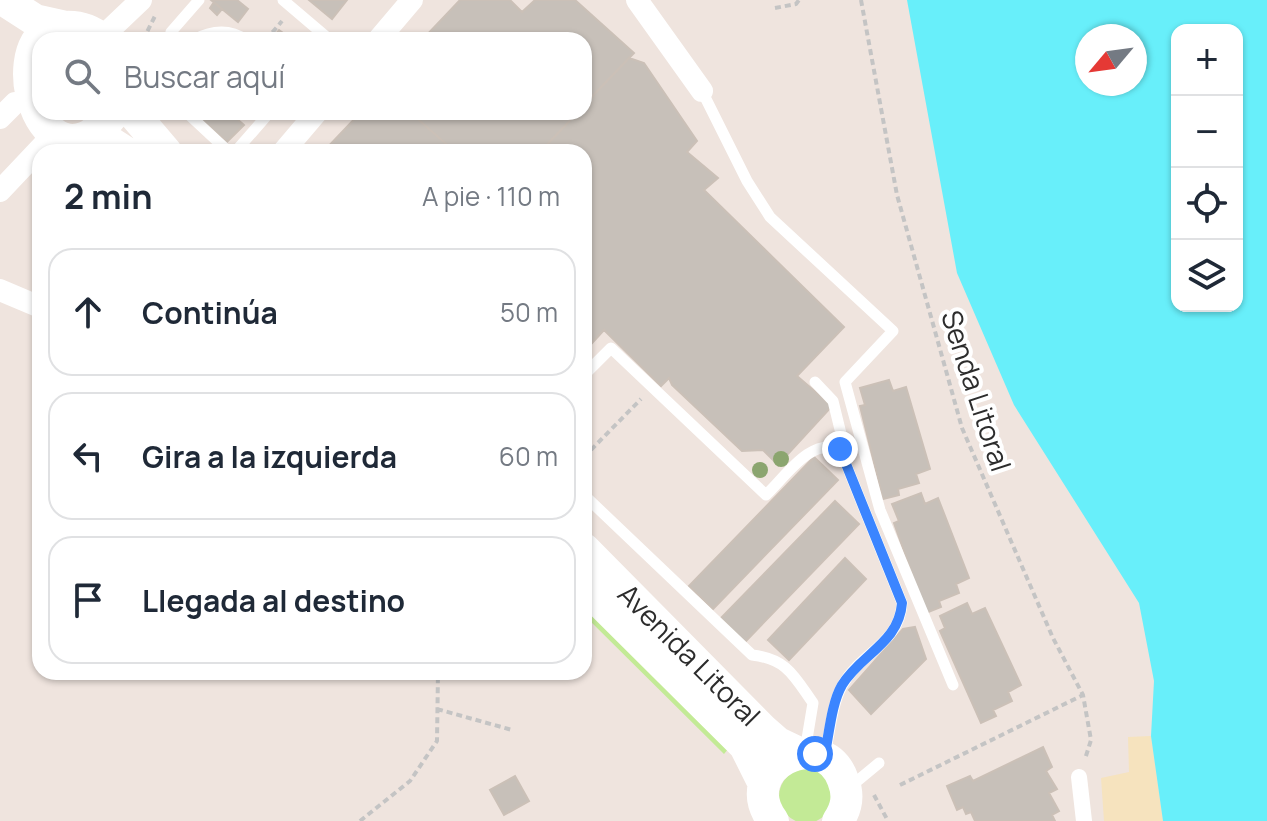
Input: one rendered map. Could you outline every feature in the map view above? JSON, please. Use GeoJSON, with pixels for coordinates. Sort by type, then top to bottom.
{"type":"FeatureCollection","features":[{"type":"Feature","properties":{"kind":"main road"},"geometry":{"type":"LineString","coordinates":[[4,0],[35,20],[92,32]]}},
{"type":"Feature","properties":{"kind":"main road"},"geometry":{"type":"LineString","coordinates":[[42,32],[62,26]]}},
{"type":"Feature","properties":{"kind":"main road"},"geometry":{"type":"LineString","coordinates":[[32,38],[19,53],[6,60],[7,111],[51,137],[74,138],[105,122],[120,144]]}},
{"type":"Feature","properties":{"kind":"main road"},"geometry":{"type":"LineString","coordinates":[[139,120],[159,144]]}},
{"type":"Feature","properties":{"kind":"main road","name":"Avenida Litoral"},"geometry":{"type":"LineString","coordinates":[[592,557],[762,729],[778,743],[809,754]]}},
{"type":"Feature","properties":{"kind":"main road","name":"Avenida Litoral"},"geometry":{"type":"LineString","coordinates":[[592,594],[745,746],[764,784],[763,798],[773,821]]}},
{"type":"Feature","properties":{"kind":"main road"},"geometry":{"type":"LineString","coordinates":[[764,784],[777,764],[809,754],[841,774],[844,810]]}},
{"type":"Feature","properties":{"kind":"street"},"geometry":{"type":"LineString","coordinates":[[109,32],[141,0]]}},
{"type":"Feature","properties":{"kind":"street"},"geometry":{"type":"LineString","coordinates":[[385,32],[412,0]]}},
{"type":"Feature","properties":{"kind":"street"},"geometry":{"type":"LineString","coordinates":[[637,0],[702,91]]}},
{"type":"Feature","properties":{"kind":"street"},"geometry":{"type":"LineString","coordinates":[[290,144],[310,120]]}},
{"type":"Feature","properties":{"kind":"street"},"geometry":{"type":"LineString","coordinates":[[44,144],[51,137]]}},
{"type":"Feature","properties":{"kind":"street"},"geometry":{"type":"LineString","coordinates":[[0,191],[32,157]]}},
{"type":"Feature","properties":{"kind":"street"},"geometry":{"type":"LineString","coordinates":[[0,290],[32,304]]}},
{"type":"Feature","properties":{"kind":"street"},"geometry":{"type":"LineString","coordinates":[[1079,777],[1084,821]]}},
{"type":"Feature","properties":{"kind":"lane"},"geometry":{"type":"LineString","coordinates":[[171,32],[199,0]]}},
{"type":"Feature","properties":{"kind":"lane"},"geometry":{"type":"LineString","coordinates":[[283,0],[321,32]]}},
{"type":"Feature","properties":{"kind":"lane"},"geometry":{"type":"LineString","coordinates":[[702,91],[747,181],[770,217],[893,331],[845,382],[880,510],[953,685]]}},
{"type":"Feature","properties":{"kind":"lane"},"geometry":{"type":"LineString","coordinates":[[195,120],[223,144]]}},
{"type":"Feature","properties":{"kind":"lane"},"geometry":{"type":"LineString","coordinates":[[240,144],[262,120]]}},
{"type":"Feature","properties":{"kind":"lane"},"geometry":{"type":"LineString","coordinates":[[592,367],[611,348],[766,495],[814,448],[826,444],[840,449],[848,462]]}},
{"type":"Feature","properties":{"kind":"lane"},"geometry":{"type":"LineString","coordinates":[[809,754],[842,686],[896,631],[902,603],[848,462],[833,401],[815,382]]}},
{"type":"Feature","properties":{"kind":"lane"},"geometry":{"type":"LineString","coordinates":[[592,503],[752,655],[773,657],[792,673],[813,703],[809,754]]}},
{"type":"Feature","properties":{"kind":"lane"},"geometry":{"type":"LineString","coordinates":[[844,810],[879,763]]}},
{"type":"Feature","properties":{"kind":"path"},"geometry":{"type":"LineString","coordinates":[[775,8],[796,4],[799,0]]}},
{"type":"Feature","properties":{"kind":"path","name":"Senda Litoral"},"geometry":{"type":"LineString","coordinates":[[861,0],[897,195],[962,428],[1053,638],[1083,695],[1091,740],[1079,777]]}},
{"type":"Feature","properties":{"kind":"path"},"geometry":{"type":"LineString","coordinates":[[273,32],[293,8]]}},
{"type":"Feature","properties":{"kind":"path"},"geometry":{"type":"LineString","coordinates":[[592,449],[652,388]]}},
{"type":"Feature","properties":{"kind":"path"},"geometry":{"type":"LineString","coordinates":[[360,821],[410,781],[437,741],[438,680]]}},
{"type":"Feature","properties":{"kind":"path"},"geometry":{"type":"LineString","coordinates":[[900,785],[1083,695]]}},
{"type":"Feature","properties":{"kind":"path"},"geometry":{"type":"LineString","coordinates":[[437,709],[512,730]]}},
{"type":"Feature","properties":{"kind":"green space"},"geometry":{"type":"Polygon","coordinates":[[[592,611],[729,748],[724,754],[592,623],[592,611]]]}},
{"type":"Feature","properties":{"kind":"green space"},"geometry":{"type":"Polygon","coordinates":[[[796,771],[816,771],[831,786],[831,806],[816,821],[796,821],[781,806],[781,786],[796,771]]]}},
{"type":"Feature","properties":{"kind":"sand"},"geometry":{"type":"Polygon","coordinates":[[[1151,736],[1163,821],[1104,821],[1101,778],[1129,772],[1128,737],[1151,736]]]}},
{"type":"Feature","properties":{"kind":"water"},"geometry":{"type":"Polygon","coordinates":[[[907,0],[1267,0],[1267,821],[1163,821],[1151,736],[1154,681],[1139,603],[1014,405],[957,273],[907,0]]]}},
{"type":"Feature","properties":{"kind":"building"},"geometry":{"type":"Polygon","coordinates":[[[211,0],[237,0],[248,9],[238,22],[211,0]]]}},
{"type":"Feature","properties":{"kind":"building"},"geometry":{"type":"Polygon","coordinates":[[[309,0],[347,0],[332,19],[309,0]]]}},
{"type":"Feature","properties":{"kind":"building"},"geometry":{"type":"Polygon","coordinates":[[[460,0],[510,0],[522,12],[535,0],[575,0],[634,53],[592,97],[592,32],[430,32],[460,0]]]}},
{"type":"Feature","properties":{"kind":"building"},"geometry":{"type":"Polygon","coordinates":[[[214,2],[222,9],[217,15],[210,8],[214,2]]]}},
{"type":"Feature","properties":{"kind":"building"},"geometry":{"type":"Polygon","coordinates":[[[629,58],[644,63],[697,141],[687,152],[718,178],[704,190],[844,327],[797,376],[832,406],[786,456],[779,458],[778,465],[763,450],[742,451],[672,385],[669,378],[661,386],[604,330],[592,343],[592,144],[548,144],[570,120],[592,120],[592,97],[629,58]]]}},
{"type":"Feature","properties":{"kind":"building"},"geometry":{"type":"Polygon","coordinates":[[[202,120],[238,120],[244,125],[227,142],[202,120]]]}},
{"type":"Feature","properties":{"kind":"building"},"geometry":{"type":"Polygon","coordinates":[[[353,120],[419,120],[446,144],[331,144],[353,120]]]}},
{"type":"Feature","properties":{"kind":"building"},"geometry":{"type":"Polygon","coordinates":[[[419,120],[570,120],[548,144],[446,144],[419,120]]]}},
{"type":"Feature","properties":{"kind":"building"},"geometry":{"type":"Polygon","coordinates":[[[889,380],[893,391],[906,387],[930,469],[916,474],[919,483],[898,489],[899,495],[883,499],[860,406],[865,405],[860,388],[889,380]]]}},
{"type":"Feature","properties":{"kind":"building"},"geometry":{"type":"Polygon","coordinates":[[[814,457],[838,480],[713,609],[689,586],[814,457]]]}},
{"type":"Feature","properties":{"kind":"building"},"geometry":{"type":"Polygon","coordinates":[[[921,493],[925,504],[938,498],[969,578],[956,584],[959,593],[939,601],[941,607],[926,613],[894,523],[899,521],[892,504],[921,493]]]}},
{"type":"Feature","properties":{"kind":"building"},"geometry":{"type":"Polygon","coordinates":[[[835,501],[859,524],[745,642],[721,618],[835,501]]]}},
{"type":"Feature","properties":{"kind":"building"},"geometry":{"type":"Polygon","coordinates":[[[845,558],[866,579],[789,660],[768,640],[845,558]]]}},
{"type":"Feature","properties":{"kind":"building"},"geometry":{"type":"Polygon","coordinates":[[[967,603],[972,614],[985,608],[1021,685],[1008,692],[1012,701],[993,710],[996,716],[981,723],[940,631],[945,628],[940,616],[967,603]]]}},
{"type":"Feature","properties":{"kind":"building"},"geometry":{"type":"Polygon","coordinates":[[[915,627],[926,659],[871,714],[849,690],[903,629],[915,627]]]}},
{"type":"Feature","properties":{"kind":"building"},"geometry":{"type":"Polygon","coordinates":[[[1043,747],[1052,767],[1046,771],[1057,789],[1049,793],[1059,811],[1052,815],[1055,821],[975,821],[971,812],[966,814],[963,807],[957,810],[947,786],[970,776],[973,781],[1043,747]]]}},
{"type":"Feature","properties":{"kind":"building"},"geometry":{"type":"Polygon","coordinates":[[[515,776],[529,801],[504,815],[490,790],[515,776]]]}},
{"type":"Feature","properties":{"kind":"route"},"geometry":{"type":"LineString","coordinates":[[815,754],[824,758],[842,686],[896,631],[901,617],[902,603],[854,475],[840,449]]}}]}
